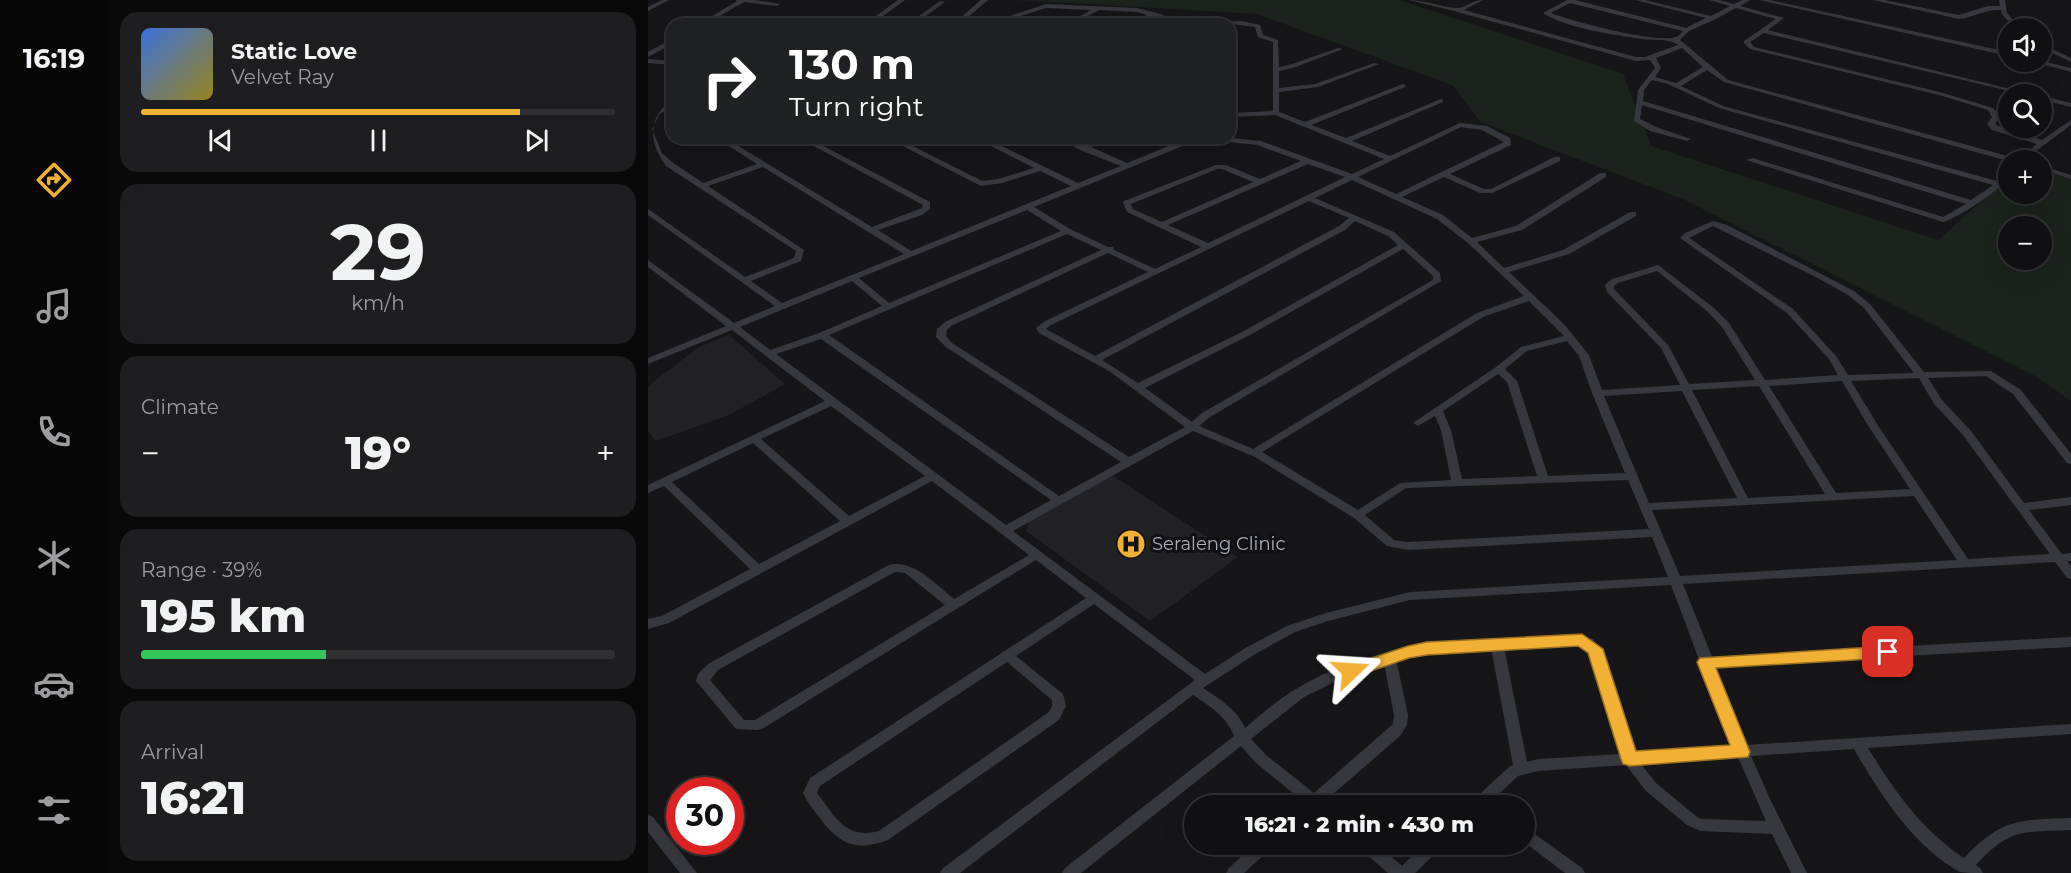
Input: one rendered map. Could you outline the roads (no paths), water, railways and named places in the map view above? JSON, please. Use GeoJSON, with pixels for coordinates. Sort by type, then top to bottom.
{"type":"FeatureCollection","features":[{"type":"Feature","properties":{"kind":"street"},"geometry":{"type":"LineString","coordinates":[[649,8],[666,0]]}},
{"type":"Feature","properties":{"kind":"street"},"geometry":{"type":"LineString","coordinates":[[712,18],[742,0],[777,4]]}},
{"type":"Feature","properties":{"kind":"street"},"geometry":{"type":"LineString","coordinates":[[876,18],[902,0]]}},
{"type":"Feature","properties":{"kind":"street"},"geometry":{"type":"LineString","coordinates":[[963,18],[985,0]]}},
{"type":"Feature","properties":{"kind":"street"},"geometry":{"type":"LineString","coordinates":[[1412,0],[1459,10],[1605,52],[1636,58],[1652,57],[1682,46]]}},
{"type":"Feature","properties":{"kind":"street"},"geometry":{"type":"LineString","coordinates":[[1459,10],[1480,0]]}},
{"type":"Feature","properties":{"kind":"street"},"geometry":{"type":"LineString","coordinates":[[1638,0],[1714,18]]}},
{"type":"Feature","properties":{"kind":"street"},"geometry":{"type":"LineString","coordinates":[[1712,0],[1781,18],[1746,42],[1747,45],[1991,109],[1996,117],[1991,124],[1995,128],[2043,143]]}},
{"type":"Feature","properties":{"kind":"street"},"geometry":{"type":"LineString","coordinates":[[1687,30],[1571,1],[1546,13],[1653,40],[1675,39],[1687,30],[1747,0]]}},
{"type":"Feature","properties":{"kind":"street"},"geometry":{"type":"LineString","coordinates":[[1762,0],[1998,52]]}},
{"type":"Feature","properties":{"kind":"street"},"geometry":{"type":"LineString","coordinates":[[1876,0],[1959,17],[1967,16],[1986,6],[2002,4],[2011,18]]}},
{"type":"Feature","properties":{"kind":"street"},"geometry":{"type":"LineString","coordinates":[[919,18],[942,2]]}},
{"type":"Feature","properties":{"kind":"street"},"geometry":{"type":"LineString","coordinates":[[1006,18],[1040,6],[1098,8],[1165,18]]}},
{"type":"Feature","properties":{"kind":"street"},"geometry":{"type":"LineString","coordinates":[[1078,18],[1098,8]]}},
{"type":"Feature","properties":{"kind":"street"},"geometry":{"type":"LineString","coordinates":[[1143,18],[1152,15]]}},
{"type":"Feature","properties":{"kind":"street"},"geometry":{"type":"LineString","coordinates":[[1236,24],[1254,24],[1258,26],[1260,36],[1275,41],[1276,113]]}},
{"type":"Feature","properties":{"kind":"street"},"geometry":{"type":"LineString","coordinates":[[1765,31],[1998,87]]}},
{"type":"Feature","properties":{"kind":"street"},"geometry":{"type":"LineString","coordinates":[[1675,39],[1718,76],[1745,86],[1998,156]]}},
{"type":"Feature","properties":{"kind":"street"},"geometry":{"type":"LineString","coordinates":[[648,55],[666,44]]}},
{"type":"Feature","properties":{"kind":"street"},"geometry":{"type":"LineString","coordinates":[[1275,70],[1292,67],[1340,49]]}},
{"type":"Feature","properties":{"kind":"street"},"geometry":{"type":"LineString","coordinates":[[2052,51],[2071,60]]}},
{"type":"Feature","properties":{"kind":"street"},"geometry":{"type":"LineString","coordinates":[[1652,57],[1658,68],[1641,90],[1641,103],[1636,120],[1687,139]]}},
{"type":"Feature","properties":{"kind":"street"},"geometry":{"type":"LineString","coordinates":[[648,62],[666,63]]}},
{"type":"Feature","properties":{"kind":"street"},"geometry":{"type":"LineString","coordinates":[[1275,91],[1316,86],[1376,64]]}},
{"type":"Feature","properties":{"kind":"street"},"geometry":{"type":"LineString","coordinates":[[2052,66],[2071,70]]}},
{"type":"Feature","properties":{"kind":"street"},"geometry":{"type":"LineString","coordinates":[[1676,86],[1707,67]]}},
{"type":"Feature","properties":{"kind":"street"},"geometry":{"type":"LineString","coordinates":[[1651,78],[1676,86],[1721,107],[1998,184]]}},
{"type":"Feature","properties":{"kind":"street"},"geometry":{"type":"LineString","coordinates":[[1306,124],[1403,86]]}},
{"type":"Feature","properties":{"kind":"street"},"geometry":{"type":"LineString","coordinates":[[2052,100],[2071,105]]}},
{"type":"Feature","properties":{"kind":"street"},"geometry":{"type":"LineString","coordinates":[[1348,140],[1441,101]]}},
{"type":"Feature","properties":{"kind":"street"},"geometry":{"type":"LineString","coordinates":[[1641,103],[1972,203]]}},
{"type":"Feature","properties":{"kind":"street"},"geometry":{"type":"LineString","coordinates":[[666,106],[656,114],[648,129],[659,154],[669,164],[800,250],[798,259],[745,280]]}},
{"type":"Feature","properties":{"kind":"street"},"geometry":{"type":"LineString","coordinates":[[1236,115],[1276,113],[1391,159]]}},
{"type":"Feature","properties":{"kind":"street"},"geometry":{"type":"LineString","coordinates":[[2034,150],[2071,122]]}},
{"type":"Feature","properties":{"kind":"street"},"geometry":{"type":"LineString","coordinates":[[1396,197],[1508,143],[1507,140],[1484,128],[1460,125],[1041,328],[1045,334],[1139,387],[1192,427],[1253,453],[1317,488],[1358,515],[1391,543],[1408,546],[1655,532]]}},
{"type":"Feature","properties":{"kind":"street"},"geometry":{"type":"LineString","coordinates":[[1236,141],[1258,143],[1352,177],[1440,217],[1471,241],[1531,297],[1570,337],[1584,355],[1597,393],[1676,579],[1741,752],[1774,828],[1799,873]]}},
{"type":"Feature","properties":{"kind":"street"},"geometry":{"type":"LineString","coordinates":[[729,144],[909,253]]}},
{"type":"Feature","properties":{"kind":"street"},"geometry":{"type":"LineString","coordinates":[[814,144],[927,204],[926,209],[919,213],[874,230]]}},
{"type":"Feature","properties":{"kind":"street"},"geometry":{"type":"LineString","coordinates":[[903,144],[981,184],[992,183],[1041,168]]}},
{"type":"Feature","properties":{"kind":"street"},"geometry":{"type":"LineString","coordinates":[[991,144],[1077,186]]}},
{"type":"Feature","properties":{"kind":"street"},"geometry":{"type":"LineString","coordinates":[[1075,144],[1125,165]]}},
{"type":"Feature","properties":{"kind":"street"},"geometry":{"type":"LineString","coordinates":[[1083,148],[1093,144]]}},
{"type":"Feature","properties":{"kind":"street"},"geometry":{"type":"LineString","coordinates":[[648,361],[1125,165],[1173,146],[1186,144]]}},
{"type":"Feature","properties":{"kind":"street"},"geometry":{"type":"LineString","coordinates":[[1443,174],[1483,191],[1492,191],[1557,159]]}},
{"type":"Feature","properties":{"kind":"street"},"geometry":{"type":"LineString","coordinates":[[1750,160],[1935,219],[1950,218],[1998,185]]}},
{"type":"Feature","properties":{"kind":"street"},"geometry":{"type":"LineString","coordinates":[[1161,225],[1308,161]]}},
{"type":"Feature","properties":{"kind":"street"},"geometry":{"type":"LineString","coordinates":[[703,185],[762,165]]}},
{"type":"Feature","properties":{"kind":"street"},"geometry":{"type":"LineString","coordinates":[[1209,247],[1130,210],[1127,203],[1216,167],[1223,167],[1260,182]]}},
{"type":"Feature","properties":{"kind":"street"},"geometry":{"type":"LineString","coordinates":[[2052,171],[2071,177]]}},
{"type":"Feature","properties":{"kind":"street"},"geometry":{"type":"LineString","coordinates":[[1471,241],[1519,228],[1603,175]]}},
{"type":"Feature","properties":{"kind":"street"},"geometry":{"type":"LineString","coordinates":[[1004,531],[1192,427],[1206,415],[1437,281],[1437,275],[1391,234],[1309,198]]}},
{"type":"Feature","properties":{"kind":"street"},"geometry":{"type":"LineString","coordinates":[[1027,206],[1067,231],[1110,249],[1155,272]]}},
{"type":"Feature","properties":{"kind":"street"},"geometry":{"type":"LineString","coordinates":[[648,211],[782,307]]}},
{"type":"Feature","properties":{"kind":"street"},"geometry":{"type":"LineString","coordinates":[[1503,271],[1566,252],[1633,214]]}},
{"type":"Feature","properties":{"kind":"street"},"geometry":{"type":"LineString","coordinates":[[1094,360],[1342,228],[1353,219]]}},
{"type":"Feature","properties":{"kind":"street"},"geometry":{"type":"LineString","coordinates":[[1965,563],[1872,424],[1833,358],[1790,311],[1684,238],[1713,223],[1851,292],[1867,306],[1922,376],[1938,402],[1967,433],[2022,507],[2065,558],[2071,575]]}},
{"type":"Feature","properties":{"kind":"street"},"geometry":{"type":"LineString","coordinates":[[768,354],[822,335],[1067,231]]}},
{"type":"Feature","properties":{"kind":"street"},"geometry":{"type":"LineString","coordinates":[[1139,387],[1245,334],[1404,245]]}},
{"type":"Feature","properties":{"kind":"street"},"geometry":{"type":"LineString","coordinates":[[1110,249],[957,319],[942,329],[940,337],[1127,461]]}},
{"type":"Feature","properties":{"kind":"street"},"geometry":{"type":"LineString","coordinates":[[648,263],[1035,556],[1095,598],[1198,684],[1236,722],[1242,738],[1261,759],[1303,795]]}},
{"type":"Feature","properties":{"kind":"street"},"geometry":{"type":"LineString","coordinates":[[1744,501],[1665,347],[1610,290],[1609,285],[1658,268],[1726,325],[1761,385],[1832,496]]}},
{"type":"Feature","properties":{"kind":"street"},"geometry":{"type":"LineString","coordinates":[[853,278],[887,306]]}},
{"type":"Feature","properties":{"kind":"street"},"geometry":{"type":"LineString","coordinates":[[1253,453],[1480,315],[1531,297]]}},
{"type":"Feature","properties":{"kind":"street"},"geometry":{"type":"LineString","coordinates":[[822,335],[1058,500]]}},
{"type":"Feature","properties":{"kind":"street"},"geometry":{"type":"LineString","coordinates":[[1418,423],[1499,369],[1524,349],[1570,337]]}},
{"type":"Feature","properties":{"kind":"street"},"geometry":{"type":"LineString","coordinates":[[1499,369],[1512,381],[1544,480]]}},
{"type":"Feature","properties":{"kind":"street"},"geometry":{"type":"LineString","coordinates":[[1597,393],[1761,385],[1846,378],[1988,373],[2018,392],[2071,461]]}},
{"type":"Feature","properties":{"kind":"street"},"geometry":{"type":"LineString","coordinates":[[648,489],[833,401]]}},
{"type":"Feature","properties":{"kind":"street"},"geometry":{"type":"LineString","coordinates":[[1438,411],[1446,430],[1457,482]]}},
{"type":"Feature","properties":{"kind":"street"},"geometry":{"type":"LineString","coordinates":[[755,440],[848,522]]}},
{"type":"Feature","properties":{"kind":"street"},"geometry":{"type":"LineString","coordinates":[[1358,515],[1404,485],[1632,476]]}},
{"type":"Feature","properties":{"kind":"street"},"geometry":{"type":"LineString","coordinates":[[648,624],[665,620],[931,477]]}},
{"type":"Feature","properties":{"kind":"street"},"geometry":{"type":"LineString","coordinates":[[665,481],[757,569]]}},
{"type":"Feature","properties":{"kind":"street"},"geometry":{"type":"LineString","coordinates":[[1644,507],[1917,492]]}},
{"type":"Feature","properties":{"kind":"street"},"geometry":{"type":"LineString","coordinates":[[2022,507],[2071,501]]}},
{"type":"Feature","properties":{"kind":"street"},"geometry":{"type":"LineString","coordinates":[[953,605],[908,569],[893,568],[713,668],[703,677],[703,681],[741,725],[757,725],[1035,556]]}},
{"type":"Feature","properties":{"kind":"street"},"geometry":{"type":"LineString","coordinates":[[948,873],[1198,684],[1291,629],[1373,603],[1410,596],[2065,558]]}},
{"type":"Feature","properties":{"kind":"street"},"geometry":{"type":"LineString","coordinates":[[1009,657],[1058,698],[1059,706],[1054,716],[883,836],[860,842],[843,836],[810,793],[816,783],[1095,598]]}},
{"type":"Feature","properties":{"kind":"street"},"geometry":{"type":"LineString","coordinates":[[1070,873],[1288,700],[1313,685],[1389,658],[1427,649],[1582,640],[1591,644],[1595,649],[1630,759],[1651,787],[1692,821],[1711,827],[1774,828]]}},
{"type":"Feature","properties":{"kind":"street"},"geometry":{"type":"LineString","coordinates":[[1706,662],[2071,642]]}},
{"type":"Feature","properties":{"kind":"street"},"geometry":{"type":"LineString","coordinates":[[1497,645],[1521,768]]}},
{"type":"Feature","properties":{"kind":"street"},"geometry":{"type":"LineString","coordinates":[[1324,795],[1395,732],[1400,724],[1401,715],[1389,658]]}},
{"type":"Feature","properties":{"kind":"street"},"geometry":{"type":"LineString","coordinates":[[1489,795],[1503,779],[1521,768],[2071,729]]}},
{"type":"Feature","properties":{"kind":"street"},"geometry":{"type":"LineString","coordinates":[[1858,744],[1889,796],[1915,829],[1970,870],[1989,840],[2013,827],[2071,824]]}},
{"type":"Feature","properties":{"kind":"street"},"geometry":{"type":"LineString","coordinates":[[648,821],[690,873]]}},
{"type":"Feature","properties":{"kind":"street"},"geometry":{"type":"LineString","coordinates":[[1535,842],[1577,873]]}},
{"type":"Feature","properties":{"kind":"street"},"geometry":{"type":"LineString","coordinates":[[1234,873],[1254,855]]}},
{"type":"Feature","properties":{"kind":"street"},"geometry":{"type":"LineString","coordinates":[[1378,855],[1400,873]]}},
{"type":"Feature","properties":{"kind":"street"},"geometry":{"type":"LineString","coordinates":[[1405,873],[1424,855]]}},
{"type":"Feature","properties":{"kind":"place","name":"Seraleng Clinic"},"geometry":{"type":"Point","coordinates":[1131,544]}}]}
